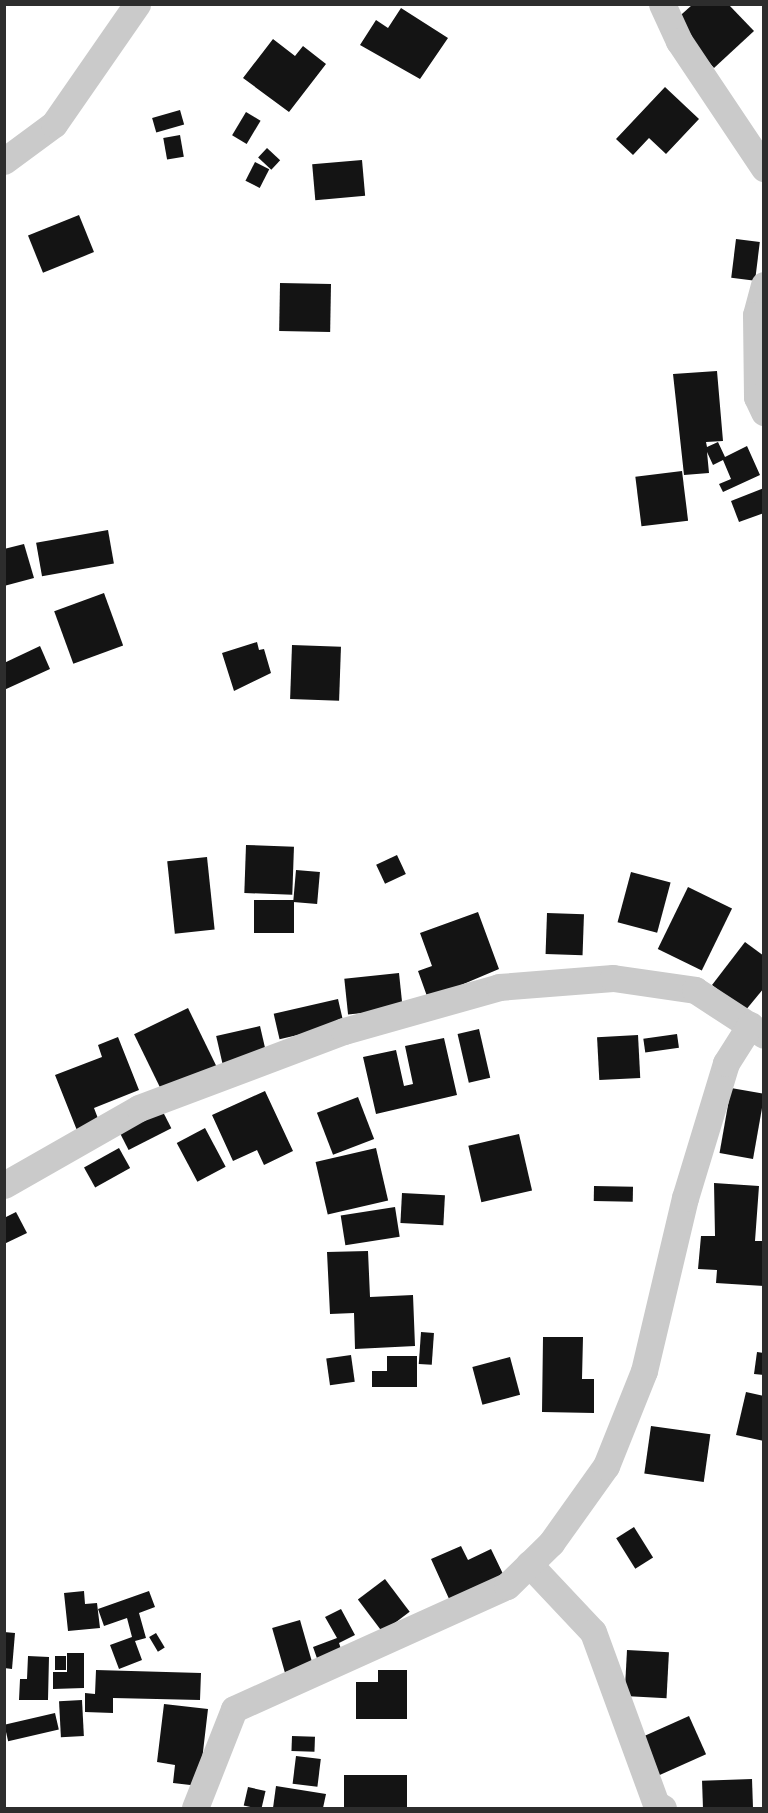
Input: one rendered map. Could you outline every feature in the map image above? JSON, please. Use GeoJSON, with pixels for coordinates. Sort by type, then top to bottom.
{"type":"FeatureCollection","features":[{"type":"Feature","properties":{"kind":"street"},"geometry":{"type":"LineString","coordinates":[[4,161],[54,124],[137,4]]}},
{"type":"Feature","properties":{"kind":"street"},"geometry":{"type":"LineString","coordinates":[[662,4],[679,41],[764,168]]}},
{"type":"Feature","properties":{"kind":"street"},"geometry":{"type":"LineString","coordinates":[[764,285],[756,315],[757,397],[764,412]]}},
{"type":"Feature","properties":{"kind":"street"},"geometry":{"type":"LineString","coordinates":[[4,1185],[139,1108],[344,1031],[499,987],[613,978],[695,990],[757,1030],[726,1063],[685,1198],[644,1371],[606,1466],[551,1543],[507,1586],[234,1709],[195,1809]]}},
{"type":"Feature","properties":{"kind":"street"},"geometry":{"type":"LineString","coordinates":[[529,1564],[593,1632],[656,1804],[663,1809]]}},
{"type":"Feature","properties":{"kind":"building"},"geometry":{"type":"Polygon","coordinates":[[[692,5],[729,5],[754,31],[714,68],[673,22],[692,5]]]}},
{"type":"Feature","properties":{"kind":"building"},"geometry":{"type":"Polygon","coordinates":[[[401,8],[448,38],[420,79],[360,45],[376,20],[388,28],[401,8]]]}},
{"type":"Feature","properties":{"kind":"building"},"geometry":{"type":"Polygon","coordinates":[[[273,39],[295,56],[303,46],[326,64],[289,112],[243,78],[273,39]]]}},
{"type":"Feature","properties":{"kind":"building"},"geometry":{"type":"Polygon","coordinates":[[[665,87],[699,119],[666,154],[649,138],[633,155],[616,139],[665,87]]]}},
{"type":"Feature","properties":{"kind":"building"},"geometry":{"type":"Polygon","coordinates":[[[180,110],[184,124],[156,132],[152,118],[180,110]]]}},
{"type":"Feature","properties":{"kind":"building"},"geometry":{"type":"Polygon","coordinates":[[[246,112],[261,121],[247,144],[232,135],[246,112]]]}},
{"type":"Feature","properties":{"kind":"building"},"geometry":{"type":"Polygon","coordinates":[[[180,135],[184,157],[167,160],[163,138],[180,135]]]}},
{"type":"Feature","properties":{"kind":"building"},"geometry":{"type":"Polygon","coordinates":[[[267,148],[280,160],[271,170],[258,158],[267,148]]]}},
{"type":"Feature","properties":{"kind":"building"},"geometry":{"type":"Polygon","coordinates":[[[362,160],[365,196],[315,200],[312,164],[362,160]]]}},
{"type":"Feature","properties":{"kind":"building"},"geometry":{"type":"Polygon","coordinates":[[[255,162],[269,169],[260,188],[245,181],[255,162]]]}},
{"type":"Feature","properties":{"kind":"building"},"geometry":{"type":"Polygon","coordinates":[[[79,215],[94,252],[43,273],[28,236],[79,215]]]}},
{"type":"Feature","properties":{"kind":"building"},"geometry":{"type":"Polygon","coordinates":[[[736,239],[760,242],[755,281],[731,278],[736,239]]]}},
{"type":"Feature","properties":{"kind":"building"},"geometry":{"type":"Polygon","coordinates":[[[280,283],[331,284],[330,332],[279,331],[280,283]]]}},
{"type":"Feature","properties":{"kind":"building"},"geometry":{"type":"Polygon","coordinates":[[[717,371],[723,441],[706,442],[707,447],[718,442],[725,457],[747,446],[760,475],[723,492],[719,484],[731,479],[723,460],[713,465],[707,452],[709,473],[684,475],[673,374],[717,371]]]}},
{"type":"Feature","properties":{"kind":"building"},"geometry":{"type":"Polygon","coordinates":[[[682,471],[688,521],[641,526],[635,477],[682,471]]]}},
{"type":"Feature","properties":{"kind":"building"},"geometry":{"type":"Polygon","coordinates":[[[764,488],[764,513],[739,522],[731,501],[764,488]]]}},
{"type":"Feature","properties":{"kind":"building"},"geometry":{"type":"Polygon","coordinates":[[[108,530],[114,563],[42,576],[36,543],[108,530]]]}},
{"type":"Feature","properties":{"kind":"building"},"geometry":{"type":"Polygon","coordinates":[[[24,544],[34,578],[4,586],[4,549],[24,544]]]}},
{"type":"Feature","properties":{"kind":"building"},"geometry":{"type":"Polygon","coordinates":[[[104,593],[123,646],[73,664],[54,611],[104,593]]]}},
{"type":"Feature","properties":{"kind":"building"},"geometry":{"type":"Polygon","coordinates":[[[257,642],[259,650],[264,649],[271,673],[234,691],[222,653],[257,642]]]}},
{"type":"Feature","properties":{"kind":"building"},"geometry":{"type":"Polygon","coordinates":[[[292,645],[341,647],[339,701],[290,699],[292,645]]]}},
{"type":"Feature","properties":{"kind":"building"},"geometry":{"type":"Polygon","coordinates":[[[40,646],[50,669],[4,690],[4,663],[40,646]]]}},
{"type":"Feature","properties":{"kind":"building"},"geometry":{"type":"Polygon","coordinates":[[[246,845],[294,847],[292,895],[244,893],[246,845]]]}},
{"type":"Feature","properties":{"kind":"building"},"geometry":{"type":"Polygon","coordinates":[[[397,855],[406,874],[385,884],[376,865],[397,855]]]}},
{"type":"Feature","properties":{"kind":"building"},"geometry":{"type":"Polygon","coordinates":[[[207,857],[215,930],[175,934],[167,861],[207,857]]]}},
{"type":"Feature","properties":{"kind":"building"},"geometry":{"type":"Polygon","coordinates":[[[296,870],[320,872],[317,904],[293,902],[296,870]]]}},
{"type":"Feature","properties":{"kind":"building"},"geometry":{"type":"Polygon","coordinates":[[[631,872],[671,883],[657,933],[618,922],[631,872]]]}},
{"type":"Feature","properties":{"kind":"building"},"geometry":{"type":"Polygon","coordinates":[[[688,887],[732,908],[702,970],[658,949],[688,887]]]}},
{"type":"Feature","properties":{"kind":"building"},"geometry":{"type":"Polygon","coordinates":[[[254,900],[294,900],[294,933],[254,933],[254,900]]]}},
{"type":"Feature","properties":{"kind":"building"},"geometry":{"type":"Polygon","coordinates":[[[478,912],[499,969],[428,999],[418,971],[432,966],[420,933],[478,912]]]}},
{"type":"Feature","properties":{"kind":"building"},"geometry":{"type":"Polygon","coordinates":[[[547,913],[584,914],[583,955],[546,954],[547,913]]]}},
{"type":"Feature","properties":{"kind":"building"},"geometry":{"type":"Polygon","coordinates":[[[745,942],[764,956],[764,988],[745,1011],[712,985],[745,942]]]}},
{"type":"Feature","properties":{"kind":"building"},"geometry":{"type":"Polygon","coordinates":[[[399,973],[403,1009],[348,1015],[344,979],[399,973]]]}},
{"type":"Feature","properties":{"kind":"building"},"geometry":{"type":"Polygon","coordinates":[[[338,999],[344,1024],[280,1039],[274,1014],[338,999]]]}},
{"type":"Feature","properties":{"kind":"building"},"geometry":{"type":"Polygon","coordinates":[[[188,1008],[217,1067],[163,1094],[134,1034],[188,1008]]]}},
{"type":"Feature","properties":{"kind":"building"},"geometry":{"type":"Polygon","coordinates":[[[260,1026],[267,1057],[223,1067],[216,1036],[260,1026]]]}},
{"type":"Feature","properties":{"kind":"building"},"geometry":{"type":"Polygon","coordinates":[[[479,1029],[490,1078],[469,1083],[458,1034],[479,1029]]]}},
{"type":"Feature","properties":{"kind":"building"},"geometry":{"type":"Polygon","coordinates":[[[677,1034],[679,1048],[645,1053],[643,1039],[677,1034]]]}},
{"type":"Feature","properties":{"kind":"building"},"geometry":{"type":"Polygon","coordinates":[[[638,1035],[640,1078],[599,1080],[597,1037],[638,1035]]]}},
{"type":"Feature","properties":{"kind":"building"},"geometry":{"type":"Polygon","coordinates":[[[118,1037],[139,1090],[94,1108],[102,1129],[80,1138],[55,1075],[102,1057],[98,1045],[118,1037]]]}},
{"type":"Feature","properties":{"kind":"building"},"geometry":{"type":"Polygon","coordinates":[[[444,1038],[457,1095],[376,1114],[363,1057],[396,1050],[404,1086],[413,1084],[405,1046],[444,1038]]]}},
{"type":"Feature","properties":{"kind":"building"},"geometry":{"type":"Polygon","coordinates":[[[731,1088],[764,1094],[753,1159],[720,1153],[731,1088]]]}},
{"type":"Feature","properties":{"kind":"building"},"geometry":{"type":"Polygon","coordinates":[[[265,1091],[293,1151],[264,1165],[257,1150],[233,1161],[212,1115],[265,1091]]]}},
{"type":"Feature","properties":{"kind":"building"},"geometry":{"type":"Polygon","coordinates":[[[358,1097],[374,1139],[333,1155],[317,1113],[358,1097]]]}},
{"type":"Feature","properties":{"kind":"building"},"geometry":{"type":"Polygon","coordinates":[[[160,1106],[171,1128],[129,1150],[117,1128],[160,1106]]]}},
{"type":"Feature","properties":{"kind":"building"},"geometry":{"type":"Polygon","coordinates":[[[205,1128],[226,1167],[197,1182],[177,1143],[205,1128]]]}},
{"type":"Feature","properties":{"kind":"building"},"geometry":{"type":"Polygon","coordinates":[[[519,1134],[532,1191],[481,1202],[468,1146],[519,1134]]]}},
{"type":"Feature","properties":{"kind":"building"},"geometry":{"type":"Polygon","coordinates":[[[119,1148],[130,1168],[95,1188],[84,1167],[119,1148]]]}},
{"type":"Feature","properties":{"kind":"building"},"geometry":{"type":"Polygon","coordinates":[[[376,1148],[388,1201],[328,1215],[316,1162],[376,1148]]]}},
{"type":"Feature","properties":{"kind":"building"},"geometry":{"type":"Polygon","coordinates":[[[714,1183],[759,1186],[755,1241],[764,1241],[764,1286],[716,1283],[717,1270],[698,1269],[701,1236],[715,1236],[714,1183]]]}},
{"type":"Feature","properties":{"kind":"building"},"geometry":{"type":"Polygon","coordinates":[[[594,1186],[633,1187],[633,1202],[594,1201],[594,1186]]]}},
{"type":"Feature","properties":{"kind":"building"},"geometry":{"type":"Polygon","coordinates":[[[402,1193],[445,1195],[443,1225],[400,1223],[402,1193]]]}},
{"type":"Feature","properties":{"kind":"building"},"geometry":{"type":"Polygon","coordinates":[[[395,1207],[400,1237],[345,1245],[341,1216],[395,1207]]]}},
{"type":"Feature","properties":{"kind":"building"},"geometry":{"type":"Polygon","coordinates":[[[16,1212],[27,1233],[4,1244],[4,1218],[16,1212]]]}},
{"type":"Feature","properties":{"kind":"building"},"geometry":{"type":"Polygon","coordinates":[[[368,1251],[370,1297],[413,1295],[415,1346],[355,1349],[354,1313],[330,1314],[327,1252],[368,1251]]]}},
{"type":"Feature","properties":{"kind":"building"},"geometry":{"type":"Polygon","coordinates":[[[421,1332],[434,1333],[432,1365],[419,1364],[421,1332]]]}},
{"type":"Feature","properties":{"kind":"building"},"geometry":{"type":"Polygon","coordinates":[[[543,1337],[583,1337],[582,1379],[594,1379],[594,1413],[542,1412],[543,1337]]]}},
{"type":"Feature","properties":{"kind":"building"},"geometry":{"type":"Polygon","coordinates":[[[757,1352],[764,1353],[764,1375],[754,1374],[757,1352]]]}},
{"type":"Feature","properties":{"kind":"building"},"geometry":{"type":"Polygon","coordinates":[[[351,1355],[355,1382],[330,1385],[326,1358],[351,1355]]]}},
{"type":"Feature","properties":{"kind":"building"},"geometry":{"type":"Polygon","coordinates":[[[387,1356],[417,1356],[417,1387],[372,1387],[372,1371],[387,1371],[387,1356]]]}},
{"type":"Feature","properties":{"kind":"building"},"geometry":{"type":"Polygon","coordinates":[[[510,1357],[520,1395],[482,1405],[472,1367],[510,1357]]]}},
{"type":"Feature","properties":{"kind":"building"},"geometry":{"type":"Polygon","coordinates":[[[746,1392],[764,1396],[764,1441],[736,1435],[746,1392]]]}},
{"type":"Feature","properties":{"kind":"building"},"geometry":{"type":"Polygon","coordinates":[[[651,1426],[710,1434],[704,1482],[644,1474],[651,1426]]]}},
{"type":"Feature","properties":{"kind":"building"},"geometry":{"type":"Polygon","coordinates":[[[634,1527],[653,1558],[635,1569],[616,1538],[634,1527]]]}},
{"type":"Feature","properties":{"kind":"building"},"geometry":{"type":"Polygon","coordinates":[[[461,1546],[468,1560],[491,1549],[504,1576],[450,1601],[431,1559],[461,1546]]]}},
{"type":"Feature","properties":{"kind":"building"},"geometry":{"type":"Polygon","coordinates":[[[385,1579],[410,1612],[383,1632],[358,1599],[385,1579]]]}},
{"type":"Feature","properties":{"kind":"building"},"geometry":{"type":"Polygon","coordinates":[[[84,1591],[85,1604],[97,1603],[100,1628],[68,1631],[64,1593],[84,1591]]]}},
{"type":"Feature","properties":{"kind":"building"},"geometry":{"type":"Polygon","coordinates":[[[149,1591],[155,1607],[139,1613],[146,1638],[135,1641],[142,1660],[119,1669],[110,1645],[132,1637],[127,1618],[104,1626],[98,1609],[149,1591]]]}},
{"type":"Feature","properties":{"kind":"building"},"geometry":{"type":"Polygon","coordinates":[[[341,1609],[355,1635],[339,1643],[343,1655],[319,1664],[313,1647],[337,1638],[325,1617],[341,1609]]]}},
{"type":"Feature","properties":{"kind":"building"},"geometry":{"type":"Polygon","coordinates":[[[300,1620],[313,1664],[285,1672],[272,1628],[300,1620]]]}},
{"type":"Feature","properties":{"kind":"building"},"geometry":{"type":"Polygon","coordinates":[[[4,1632],[15,1633],[12,1669],[4,1668],[4,1632]]]}},
{"type":"Feature","properties":{"kind":"building"},"geometry":{"type":"Polygon","coordinates":[[[156,1633],[165,1648],[158,1652],[149,1637],[156,1633]]]}},
{"type":"Feature","properties":{"kind":"building"},"geometry":{"type":"Polygon","coordinates":[[[627,1650],[669,1652],[667,1698],[625,1696],[627,1650]]]}},
{"type":"Feature","properties":{"kind":"building"},"geometry":{"type":"Polygon","coordinates":[[[67,1653],[84,1653],[84,1688],[53,1689],[53,1672],[67,1672],[67,1653]]]}},
{"type":"Feature","properties":{"kind":"building"},"geometry":{"type":"Polygon","coordinates":[[[28,1656],[49,1657],[48,1700],[19,1700],[20,1679],[27,1679],[28,1656]]]}},
{"type":"Feature","properties":{"kind":"building"},"geometry":{"type":"Polygon","coordinates":[[[55,1656],[66,1656],[66,1670],[55,1670],[55,1656]]]}},
{"type":"Feature","properties":{"kind":"building"},"geometry":{"type":"Polygon","coordinates":[[[96,1670],[201,1673],[200,1700],[113,1698],[113,1713],[85,1712],[85,1693],[95,1694],[96,1670]]]}},
{"type":"Feature","properties":{"kind":"building"},"geometry":{"type":"Polygon","coordinates":[[[378,1670],[407,1670],[407,1719],[356,1719],[356,1682],[378,1682],[378,1670]]]}},
{"type":"Feature","properties":{"kind":"building"},"geometry":{"type":"Polygon","coordinates":[[[82,1700],[84,1736],[61,1737],[59,1701],[82,1700]]]}},
{"type":"Feature","properties":{"kind":"building"},"geometry":{"type":"Polygon","coordinates":[[[164,1704],[208,1709],[199,1786],[173,1783],[175,1765],[157,1762],[164,1704]]]}},
{"type":"Feature","properties":{"kind":"building"},"geometry":{"type":"Polygon","coordinates":[[[55,1713],[59,1730],[8,1741],[4,1725],[55,1713]]]}},
{"type":"Feature","properties":{"kind":"building"},"geometry":{"type":"Polygon","coordinates":[[[689,1716],[706,1754],[659,1776],[641,1737],[689,1716]]]}},
{"type":"Feature","properties":{"kind":"building"},"geometry":{"type":"Polygon","coordinates":[[[292,1736],[315,1737],[314,1752],[291,1751],[292,1736]]]}},
{"type":"Feature","properties":{"kind":"building"},"geometry":{"type":"Polygon","coordinates":[[[296,1756],[321,1759],[317,1787],[293,1784],[296,1756]]]}},
{"type":"Feature","properties":{"kind":"building"},"geometry":{"type":"Polygon","coordinates":[[[344,1775],[407,1775],[407,1808],[344,1808],[344,1775]]]}},
{"type":"Feature","properties":{"kind":"building"},"geometry":{"type":"Polygon","coordinates":[[[752,1779],[753,1808],[703,1808],[702,1781],[752,1779]]]}},
{"type":"Feature","properties":{"kind":"building"},"geometry":{"type":"Polygon","coordinates":[[[276,1786],[326,1794],[323,1808],[273,1808],[276,1786]]]}},
{"type":"Feature","properties":{"kind":"building"},"geometry":{"type":"Polygon","coordinates":[[[248,1787],[266,1791],[262,1808],[244,1806],[248,1787]]]}}]}
